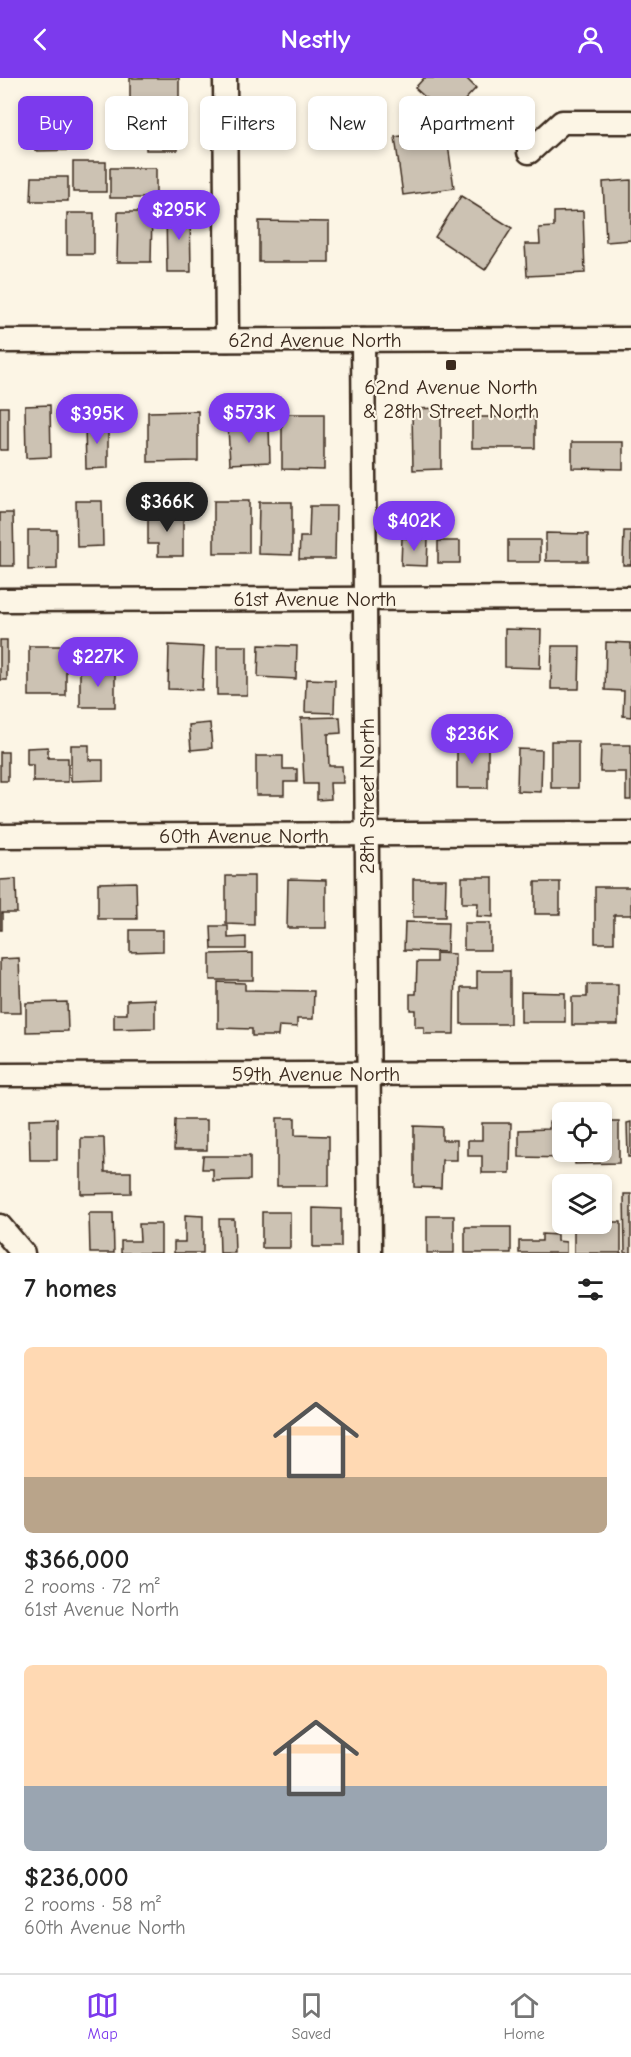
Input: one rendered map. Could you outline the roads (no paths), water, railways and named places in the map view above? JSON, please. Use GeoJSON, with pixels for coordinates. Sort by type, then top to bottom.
{"type":"FeatureCollection","features":[{"type":"Feature","properties":{"kind":"street"},"geometry":{"type":"LineString","coordinates":[[225,78],[227,340]]}},
{"type":"Feature","properties":{"kind":"street"},"geometry":{"type":"LineString","coordinates":[[529,152],[562,122],[631,122]]}},
{"type":"Feature","properties":{"kind":"street","name":"62nd Avenue North"},"geometry":{"type":"LineString","coordinates":[[0,341],[631,339]]}},
{"type":"Feature","properties":{"kind":"street","name":"28th Street North"},"geometry":{"type":"LineString","coordinates":[[363,340],[370,1253]]}},
{"type":"Feature","properties":{"kind":"street","name":"61st Avenue North"},"geometry":{"type":"LineString","coordinates":[[0,600],[631,598]]}},
{"type":"Feature","properties":{"kind":"street","name":"60th Avenue North"},"geometry":{"type":"LineString","coordinates":[[0,836],[631,832]]}},
{"type":"Feature","properties":{"kind":"street","name":"59th Avenue North"},"geometry":{"type":"LineString","coordinates":[[0,1075],[631,1073]]}},
{"type":"Feature","properties":{"kind":"street"},"geometry":{"type":"LineString","coordinates":[[0,1226],[23,1253]]}},
{"type":"Feature","properties":{"kind":"place","name":"62nd Avenue North & 28th Street North"},"geometry":{"type":"Point","coordinates":[451,365]}}]}
